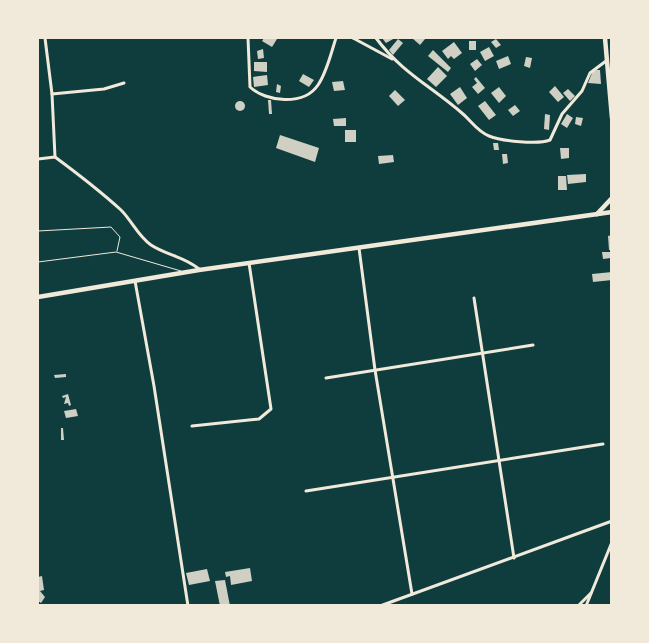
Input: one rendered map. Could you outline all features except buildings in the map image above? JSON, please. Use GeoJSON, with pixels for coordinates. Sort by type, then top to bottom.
{"type":"FeatureCollection","features":[{"type":"Feature","properties":{"kind":"main road"},"geometry":{"type":"LineString","coordinates":[[605,38],[612,118]]}},
{"type":"Feature","properties":{"kind":"main road"},"geometry":{"type":"LineString","coordinates":[[597,214],[612,198]]}},
{"type":"Feature","properties":{"kind":"main road"},"geometry":{"type":"LineString","coordinates":[[38,297],[199,270],[612,212]]}},
{"type":"Feature","properties":{"kind":"street"},"geometry":{"type":"LineString","coordinates":[[45,38],[52,94],[55,157]]}},
{"type":"Feature","properties":{"kind":"street"},"geometry":{"type":"LineString","coordinates":[[248,38],[250,87],[273,98],[282,100],[298,98],[309,93],[317,86],[324,73],[336,38]]}},
{"type":"Feature","properties":{"kind":"street"},"geometry":{"type":"LineString","coordinates":[[353,38],[392,59],[462,113],[484,133],[499,138],[542,143],[550,140],[562,114],[582,91],[590,73],[606,61]]}},
{"type":"Feature","properties":{"kind":"street"},"geometry":{"type":"LineString","coordinates":[[376,38],[392,59]]}},
{"type":"Feature","properties":{"kind":"street"},"geometry":{"type":"LineString","coordinates":[[52,94],[104,89],[124,83]]}},
{"type":"Feature","properties":{"kind":"street"},"geometry":{"type":"LineString","coordinates":[[38,159],[55,157],[86,180],[120,210],[142,238],[152,246],[192,263],[199,270]]}},
{"type":"Feature","properties":{"kind":"street"},"geometry":{"type":"LineString","coordinates":[[359,248],[375,370],[412,594]]}},
{"type":"Feature","properties":{"kind":"street"},"geometry":{"type":"LineString","coordinates":[[192,426],[259,419],[271,408],[249,263]]}},
{"type":"Feature","properties":{"kind":"street"},"geometry":{"type":"LineString","coordinates":[[134,281],[154,386],[188,606]]}},
{"type":"Feature","properties":{"kind":"street"},"geometry":{"type":"LineString","coordinates":[[474,298],[514,558]]}},
{"type":"Feature","properties":{"kind":"street"},"geometry":{"type":"LineString","coordinates":[[326,378],[533,345]]}},
{"type":"Feature","properties":{"kind":"street"},"geometry":{"type":"LineString","coordinates":[[306,491],[603,444]]}},
{"type":"Feature","properties":{"kind":"street"},"geometry":{"type":"LineString","coordinates":[[380,606],[612,521]]}},
{"type":"Feature","properties":{"kind":"street"},"geometry":{"type":"LineString","coordinates":[[586,606],[612,542]]}},
{"type":"Feature","properties":{"kind":"street"},"geometry":{"type":"LineString","coordinates":[[578,606],[593,591]]}},
{"type":"Feature","properties":{"kind":"lane"},"geometry":{"type":"LineString","coordinates":[[38,231],[111,227],[120,237],[116,252]]}},
{"type":"Feature","properties":{"kind":"lane"},"geometry":{"type":"LineString","coordinates":[[38,262],[116,252],[184,273]]}}]}
